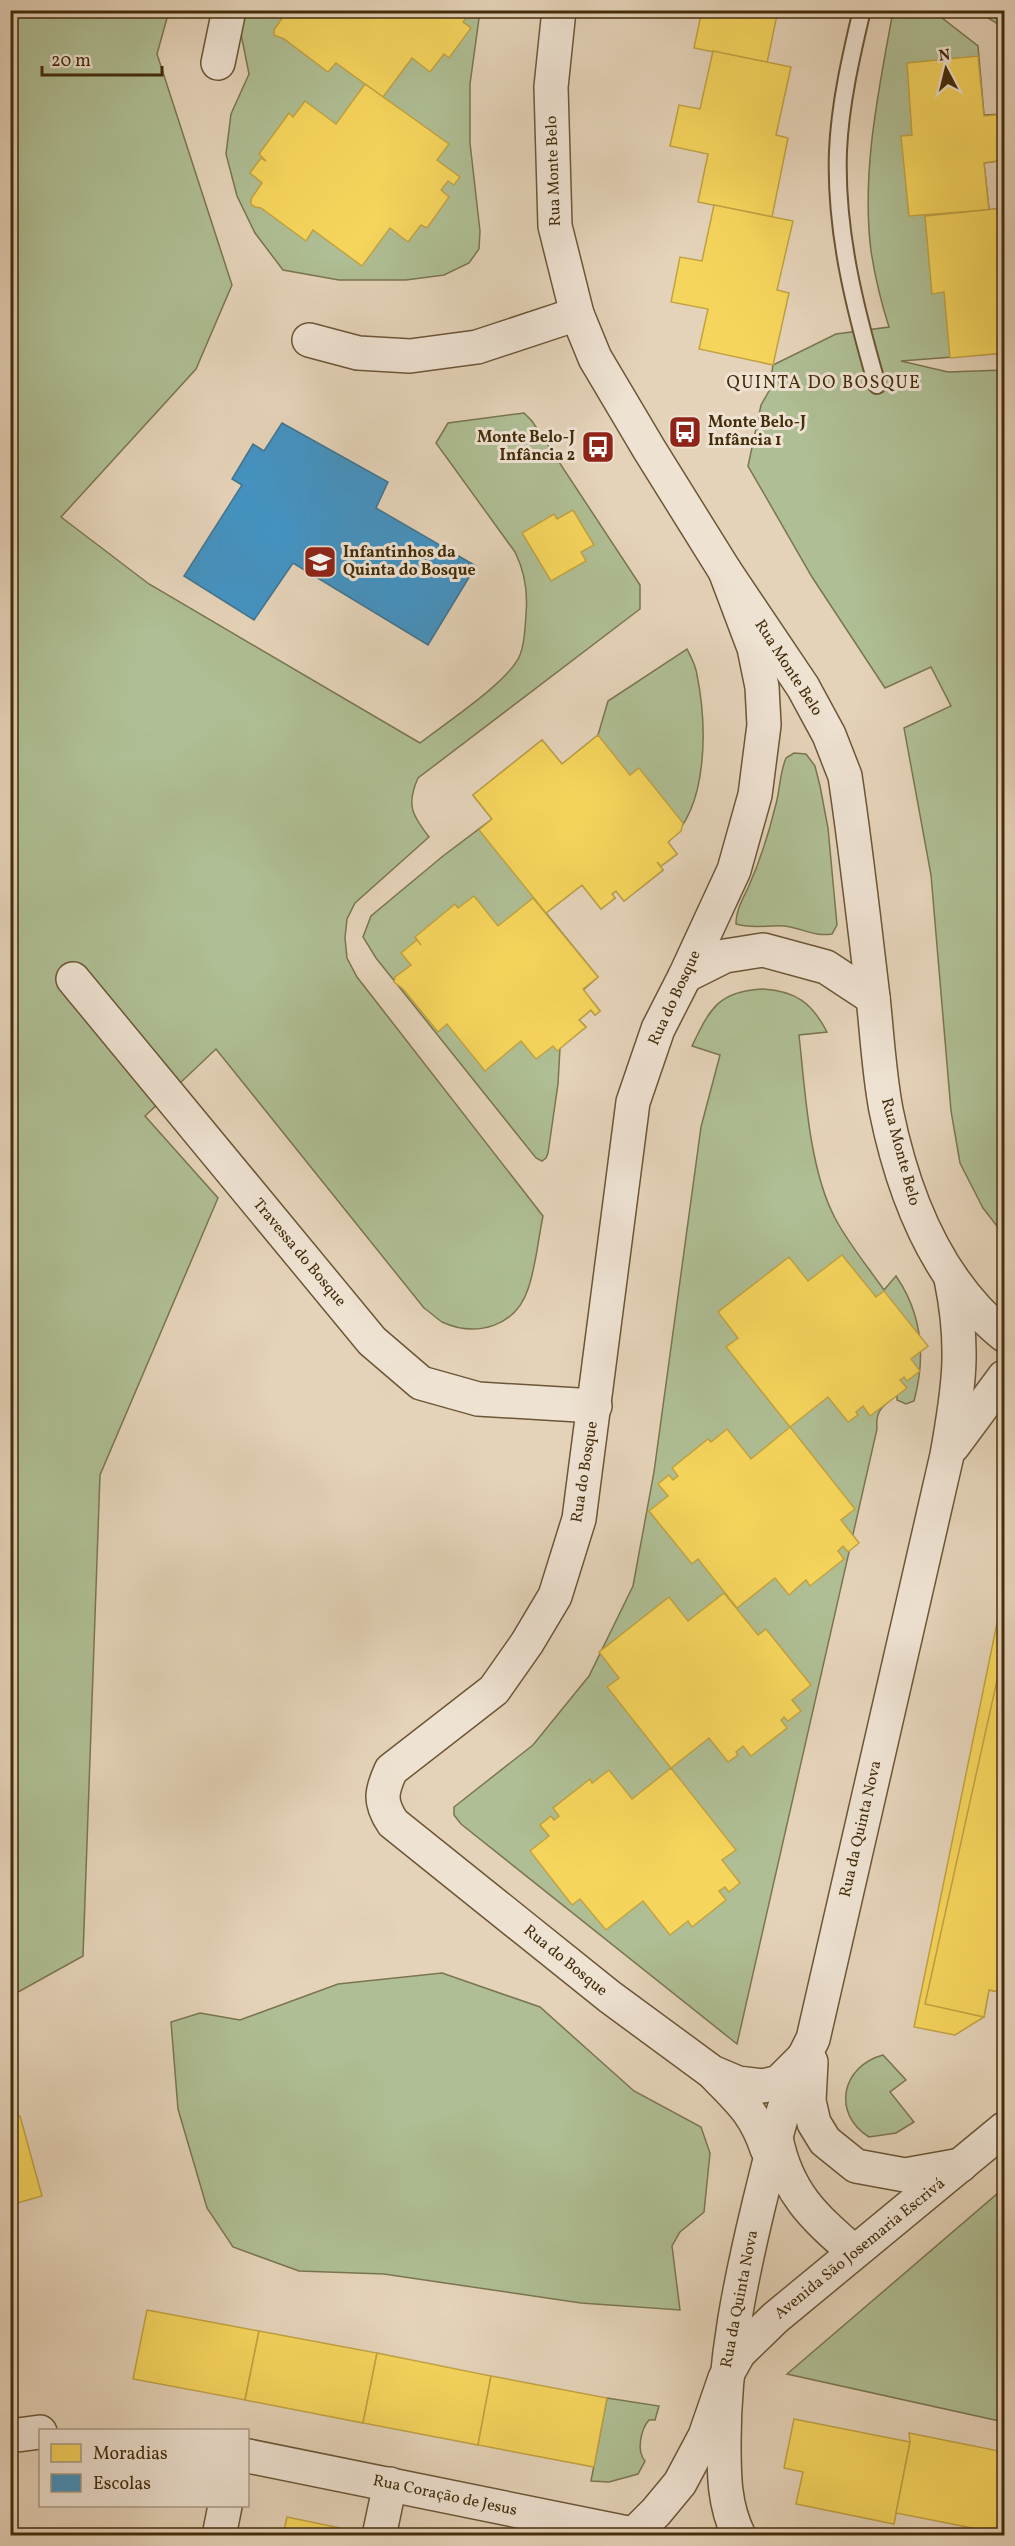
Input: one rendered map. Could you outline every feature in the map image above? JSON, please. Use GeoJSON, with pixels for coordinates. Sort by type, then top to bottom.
{"type":"FeatureCollection","features":[{"type":"Feature","properties":{"kind":"street"},"geometry":{"type":"LineString","coordinates":[[218,63],[229,10]]}},
{"type":"Feature","properties":{"kind":"street","name":"Rua Monte Belo"},"geometry":{"type":"LineString","coordinates":[[559,10],[551,87],[555,226],[577,314],[595,358],[649,449],[725,571],[803,687],[830,735],[845,776],[886,1109],[907,1194],[926,1236],[950,1274],[985,1319],[1005,1335]]}},
{"type":"Feature","properties":{"kind":"street"},"geometry":{"type":"LineString","coordinates":[[309,340],[358,353],[410,356],[477,347],[577,314]]}},
{"type":"Feature","properties":{"kind":"street","name":"Rua do Bosque"},"geometry":{"type":"LineString","coordinates":[[725,571],[754,648],[762,687],[764,725],[755,795],[734,870],[658,1029],[633,1102],[579,1520],[555,1596],[527,1643],[494,1690],[391,1770],[383,1786],[383,1807],[393,1822],[402,1830],[610,1997],[712,2072],[738,2083],[763,2086],[779,2082],[808,2048]]}},
{"type":"Feature","properties":{"kind":"street"},"geometry":{"type":"LineString","coordinates":[[685,976],[725,956],[763,951],[826,967],[873,998]]}},
{"type":"Feature","properties":{"kind":"street","name":"Travessa do Bosque"},"geometry":{"type":"LineString","coordinates":[[73,979],[372,1341],[421,1383],[478,1399],[595,1406]]}},
{"type":"Feature","properties":{"kind":"street","name":"Rua da Quinta Nova"},"geometry":{"type":"LineString","coordinates":[[725,2378],[740,2281],[776,2135],[808,2048],[946,1455],[956,1401],[961,1354],[959,1316],[950,1274]]}},
{"type":"Feature","properties":{"kind":"street"},"geometry":{"type":"LineString","coordinates":[[946,1455],[1005,1377]]}},
{"type":"Feature","properties":{"kind":"street"},"geometry":{"type":"LineString","coordinates":[[946,1455],[1005,1401]]}},
{"type":"Feature","properties":{"kind":"street"},"geometry":{"type":"LineString","coordinates":[[808,2048],[809,2102],[814,2123],[825,2141],[856,2166],[905,2175],[965,2164]]}},
{"type":"Feature","properties":{"kind":"street"},"geometry":{"type":"LineString","coordinates":[[712,2072],[746,2107],[759,2126],[767,2149],[776,2135]]}},
{"type":"Feature","properties":{"kind":"street","name":"Avenida São Josemaria Escrivá"},"geometry":{"type":"LineString","coordinates":[[638,2535],[680,2482],[705,2436],[725,2378],[739,2353],[775,2318],[1005,2129]]}},
{"type":"Feature","properties":{"kind":"street"},"geometry":{"type":"LineString","coordinates":[[776,2135],[781,2162],[790,2184],[817,2219],[854,2252]]}},
{"type":"Feature","properties":{"kind":"street","name":"Avenida São Josemaria Escrivá"},"geometry":{"type":"LineString","coordinates":[[725,2378],[724,2491],[739,2535]]}},
{"type":"Feature","properties":{"kind":"street"},"geometry":{"type":"LineString","coordinates":[[10,2436],[39,2432]]}},
{"type":"Feature","properties":{"kind":"street","name":"Rua Coração de Jesus"},"geometry":{"type":"LineString","coordinates":[[249,2456],[638,2535]]}},
{"type":"Feature","properties":{"kind":"street"},"geometry":{"type":"LineString","coordinates":[[379,2535],[390,2484]]}},
{"type":"Feature","properties":{"kind":"street"},"geometry":{"type":"LineString","coordinates":[[219,2535],[225,2507]]}},
{"type":"Feature","properties":{"kind":"lane"},"geometry":{"type":"LineString","coordinates":[[862,10],[850,64],[838,150],[840,220],[855,308],[877,385]]}},
{"type":"Feature","properties":{"kind":"green space"},"geometry":{"type":"Polygon","coordinates":[[[11,11],[169,11],[157,54],[232,285],[196,369],[61,517],[149,584],[420,743],[460,714],[504,677],[514,665],[523,646],[527,606],[523,575],[515,552],[436,443],[448,423],[524,413],[532,421],[640,585],[640,609],[418,778],[412,796],[413,809],[418,822],[429,837],[355,903],[347,919],[345,938],[347,958],[357,977],[543,1216],[531,1280],[522,1302],[514,1312],[505,1320],[494,1325],[469,1329],[442,1322],[424,1308],[216,1049],[145,1116],[218,1198],[100,1475],[83,1956],[11,1996],[11,11]]]}},
{"type":"Feature","properties":{"kind":"green space"},"geometry":{"type":"Polygon","coordinates":[[[241,11],[480,11],[470,84],[470,143],[480,231],[479,249],[469,263],[444,275],[406,280],[339,280],[283,270],[255,233],[237,196],[226,154],[231,114],[249,74],[239,24],[241,11]]]}},
{"type":"Feature","properties":{"kind":"green space"},"geometry":{"type":"Polygon","coordinates":[[[893,11],[933,11],[978,46],[984,115],[1004,114],[1004,160],[984,163],[989,210],[1004,208],[1004,353],[901,361],[948,372],[1004,370],[1004,1235],[983,1208],[960,1163],[951,1111],[931,875],[904,728],[951,706],[931,667],[885,688],[812,577],[748,466],[761,405],[769,391],[773,365],[836,334],[889,327],[878,289],[871,251],[868,191],[873,130],[893,11]]]}},
{"type":"Feature","properties":{"kind":"green space"},"geometry":{"type":"Polygon","coordinates":[[[977,11],[1004,11],[1004,28],[977,11]]]}},
{"type":"Feature","properties":{"kind":"green space"},"geometry":{"type":"Polygon","coordinates":[[[687,649],[696,672],[700,695],[702,764],[691,808],[681,827],[668,842],[677,854],[661,866],[657,862],[663,870],[624,901],[616,891],[612,894],[615,898],[601,909],[582,885],[546,913],[598,977],[583,990],[600,1011],[595,1015],[591,1010],[579,1020],[586,1027],[560,1048],[558,1084],[548,1153],[542,1161],[536,1158],[376,958],[363,937],[371,916],[492,819],[473,795],[542,740],[562,764],[598,735],[608,701],[687,649]]]}},
{"type":"Feature","properties":{"kind":"green space"},"geometry":{"type":"Polygon","coordinates":[[[794,753],[806,754],[815,766],[820,786],[828,828],[837,925],[832,934],[819,934],[784,926],[754,927],[736,924],[740,906],[767,836],[784,763],[786,758],[794,753]]]}},
{"type":"Feature","properties":{"kind":"green space"},"geometry":{"type":"Polygon","coordinates":[[[763,989],[785,992],[802,1000],[815,1013],[827,1032],[799,1035],[806,1104],[819,1176],[826,1198],[840,1227],[884,1290],[896,1276],[905,1290],[919,1336],[920,1368],[914,1401],[906,1404],[897,1400],[897,1395],[884,1406],[877,1417],[877,1429],[737,2044],[461,1824],[454,1815],[454,1807],[533,1745],[589,1676],[633,1586],[654,1472],[701,1127],[720,1055],[692,1046],[704,1022],[717,1004],[735,994],[763,989]]]}},
{"type":"Feature","properties":{"kind":"green space"},"geometry":{"type":"Polygon","coordinates":[[[442,1973],[540,2007],[634,2091],[701,2127],[710,2153],[704,2212],[680,2232],[672,2246],[680,2310],[581,2303],[384,2274],[299,2271],[233,2247],[207,2208],[178,2109],[171,2022],[200,2013],[240,2020],[338,1984],[442,1973]]]}},
{"type":"Feature","properties":{"kind":"green space"},"geometry":{"type":"Polygon","coordinates":[[[883,2055],[906,2080],[890,2092],[914,2122],[896,2133],[869,2137],[849,2116],[846,2091],[858,2069],[883,2055]]]}},
{"type":"Feature","properties":{"kind":"green space"},"geometry":{"type":"Polygon","coordinates":[[[1004,2188],[1004,2422],[787,2374],[1004,2188]]]}},
{"type":"Feature","properties":{"kind":"green space"},"geometry":{"type":"Polygon","coordinates":[[[607,2398],[659,2406],[655,2420],[649,2420],[642,2434],[640,2446],[645,2461],[638,2474],[609,2482],[591,2481],[607,2398]]]}},
{"type":"Feature","properties":{"kind":"building: Moradias"},"geometry":{"type":"Polygon","coordinates":[[[280,10],[480,10],[476,16],[470,12],[463,22],[471,28],[449,58],[444,54],[430,72],[412,58],[383,97],[336,63],[328,72],[284,39],[274,35],[274,30],[285,14],[280,10]]]}},
{"type":"Feature","properties":{"kind":"building: Moradias"},"geometry":{"type":"Polygon","coordinates":[[[702,10],[778,10],[767,63],[694,48],[702,10]]]}},
{"type":"Feature","properties":{"kind":"building: Moradias"},"geometry":{"type":"Polygon","coordinates":[[[713,51],[791,67],[776,135],[788,138],[772,217],[698,202],[708,154],[670,146],[679,105],[700,109],[713,51]]]}},
{"type":"Feature","properties":{"kind":"building: Moradias"},"geometry":{"type":"Polygon","coordinates":[[[978,56],[984,116],[1004,114],[1004,160],[984,163],[989,210],[909,216],[901,136],[912,135],[907,63],[978,56]]]}},
{"type":"Feature","properties":{"kind":"building: Moradias"},"geometry":{"type":"Polygon","coordinates":[[[365,84],[449,144],[437,160],[460,177],[454,185],[448,181],[441,190],[449,197],[427,228],[421,225],[408,242],[390,228],[362,266],[313,230],[306,241],[261,208],[251,204],[251,199],[262,183],[250,173],[261,158],[266,161],[259,154],[289,113],[293,117],[305,101],[336,124],[365,84]]]}},
{"type":"Feature","properties":{"kind":"building: Moradias"},"geometry":{"type":"Polygon","coordinates":[[[714,205],[793,221],[777,290],[789,293],[773,365],[699,349],[708,309],[671,302],[680,257],[702,261],[714,205]]]}},
{"type":"Feature","properties":{"kind":"building: Moradias"},"geometry":{"type":"Polygon","coordinates":[[[1004,208],[1004,353],[950,358],[944,292],[932,294],[925,216],[1004,208]]]}},
{"type":"Feature","properties":{"kind":"building: Moradias"},"geometry":{"type":"Polygon","coordinates":[[[573,510],[594,545],[581,552],[586,561],[551,581],[522,533],[554,514],[557,519],[573,510]]]}},
{"type":"Feature","properties":{"kind":"building: Moradias"},"geometry":{"type":"Polygon","coordinates":[[[598,735],[630,775],[639,768],[683,823],[681,831],[668,842],[677,854],[661,866],[657,862],[663,870],[624,901],[616,891],[612,894],[615,898],[601,909],[582,885],[546,913],[479,830],[492,819],[473,795],[542,740],[562,764],[598,735]]]}},
{"type":"Feature","properties":{"kind":"building: Moradias"},"geometry":{"type":"Polygon","coordinates":[[[474,896],[498,926],[533,898],[598,977],[583,989],[600,1011],[595,1015],[591,1010],[579,1020],[586,1027],[557,1051],[553,1046],[536,1059],[521,1041],[485,1071],[447,1024],[438,1032],[403,989],[394,982],[395,977],[411,965],[401,953],[417,940],[421,945],[415,937],[455,904],[458,908],[474,896]]]}},
{"type":"Feature","properties":{"kind":"building: Moradias"},"geometry":{"type":"Polygon","coordinates":[[[842,1255],[876,1297],[884,1291],[928,1346],[911,1359],[920,1371],[907,1381],[904,1377],[900,1380],[907,1388],[870,1416],[863,1406],[856,1412],[858,1415],[848,1422],[828,1397],[790,1427],[726,1347],[738,1338],[718,1312],[789,1257],[808,1281],[842,1255]]]}},
{"type":"Feature","properties":{"kind":"building: Moradias"},"geometry":{"type":"Polygon","coordinates":[[[790,1427],[855,1509],[841,1520],[859,1543],[848,1552],[843,1546],[838,1551],[844,1559],[810,1586],[806,1580],[789,1595],[775,1578],[737,1608],[698,1559],[692,1564],[649,1511],[668,1496],[658,1484],[669,1475],[673,1480],[678,1476],[672,1468],[708,1439],[711,1442],[727,1429],[751,1459],[790,1427]]]}},
{"type":"Feature","properties":{"kind":"building: Moradias"},"geometry":{"type":"Polygon","coordinates":[[[1004,1589],[1004,1993],[989,1990],[984,2017],[955,2035],[914,2027],[1004,1589]]]}},
{"type":"Feature","properties":{"kind":"building: Moradias"},"geometry":{"type":"Polygon","coordinates":[[[724,1593],[758,1635],[766,1629],[811,1685],[792,1700],[801,1711],[788,1721],[784,1717],[781,1720],[787,1728],[751,1756],[743,1746],[736,1752],[738,1755],[728,1762],[709,1738],[671,1768],[607,1687],[619,1678],[599,1652],[669,1597],[688,1621],[724,1593]]]}},
{"type":"Feature","properties":{"kind":"building: Moradias"},"geometry":{"type":"Polygon","coordinates":[[[1004,1649],[1004,1993],[989,1990],[984,2017],[925,2004],[1004,1649]]]}},
{"type":"Feature","properties":{"kind":"building: Moradias"},"geometry":{"type":"Polygon","coordinates":[[[671,1768],[736,1850],[722,1860],[740,1883],[729,1892],[725,1887],[719,1891],[726,1900],[692,1927],[688,1921],[670,1935],[643,1901],[606,1930],[580,1899],[572,1905],[530,1851],[549,1836],[540,1825],[551,1816],[554,1820],[559,1816],[553,1808],[590,1779],[592,1783],[609,1770],[632,1799],[671,1768]]]}},
{"type":"Feature","properties":{"kind":"building: Moradias"},"geometry":{"type":"Polygon","coordinates":[[[20,2116],[42,2196],[10,2205],[10,2119],[20,2116]]]}},
{"type":"Feature","properties":{"kind":"building: Moradias"},"geometry":{"type":"Polygon","coordinates":[[[147,2310],[259,2331],[245,2400],[133,2379],[147,2310]]]}},
{"type":"Feature","properties":{"kind":"building: Moradias"},"geometry":{"type":"Polygon","coordinates":[[[259,2331],[377,2353],[363,2423],[245,2400],[259,2331]]]}},
{"type":"Feature","properties":{"kind":"building: Moradias"},"geometry":{"type":"Polygon","coordinates":[[[377,2353],[491,2376],[478,2445],[363,2423],[377,2353]]]}},
{"type":"Feature","properties":{"kind":"building: Moradias"},"geometry":{"type":"Polygon","coordinates":[[[491,2376],[607,2398],[594,2467],[478,2445],[491,2376]]]}},
{"type":"Feature","properties":{"kind":"building: Moradias"},"geometry":{"type":"Polygon","coordinates":[[[794,2419],[910,2442],[894,2524],[796,2504],[803,2472],[784,2468],[794,2419]]]}},
{"type":"Feature","properties":{"kind":"building: Moradias"},"geometry":{"type":"Polygon","coordinates":[[[909,2433],[1004,2452],[1004,2503],[998,2533],[896,2513],[910,2442],[909,2433]]]}},
{"type":"Feature","properties":{"kind":"building: Moradias"},"geometry":{"type":"Polygon","coordinates":[[[1004,2503],[1004,2534],[998,2533],[1004,2503]]]}},
{"type":"Feature","properties":{"kind":"building: Moradias"},"geometry":{"type":"Polygon","coordinates":[[[287,2517],[350,2530],[348,2536],[283,2536],[287,2517]]]}},
{"type":"Feature","properties":{"kind":"building: Escolas"},"geometry":{"type":"Polygon","coordinates":[[[282,423],[388,482],[376,508],[476,566],[428,645],[293,563],[254,620],[184,576],[242,485],[232,479],[253,444],[264,451],[282,423]]]}},
{"type":"Feature","properties":{"kind":"place","name":"Monte Belo-J Infância 1"},"geometry":{"type":"Point","coordinates":[685,432]}},
{"type":"Feature","properties":{"kind":"place","name":"Monte Belo-J Infância 2"},"geometry":{"type":"Point","coordinates":[598,447]}},
{"type":"Feature","properties":{"kind":"place","name":"Infantinhos da Quinta do Bosque"},"geometry":{"type":"Point","coordinates":[320,562]}},
{"type":"Feature","properties":{"kind":"district","name":"QUINTA DO BOSQUE"},"geometry":{"type":"Point","coordinates":[824,383]}}]}
